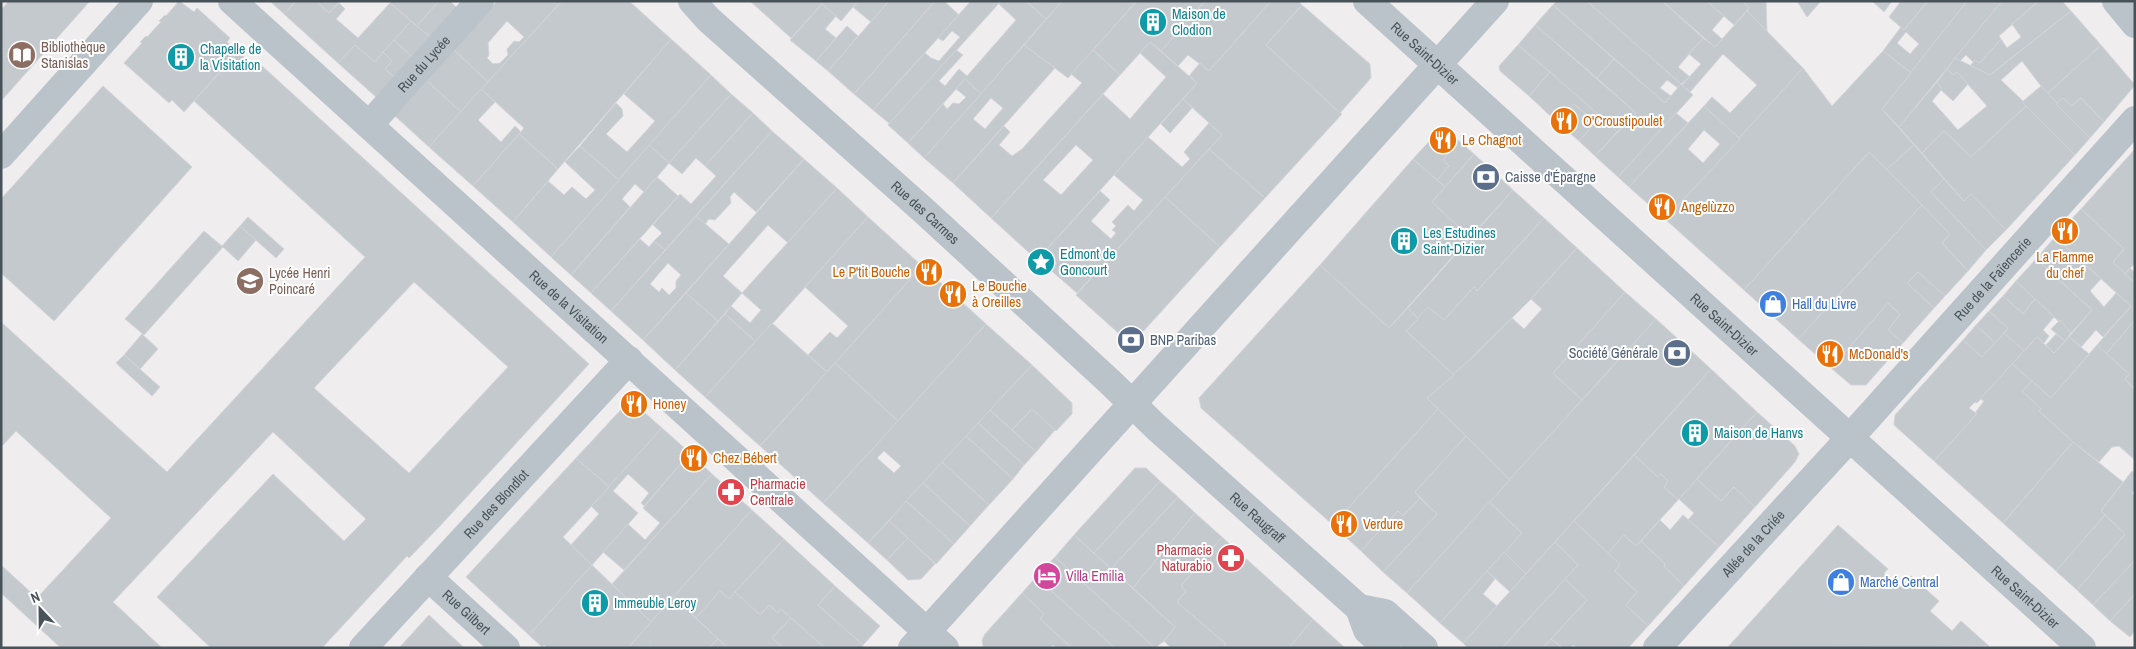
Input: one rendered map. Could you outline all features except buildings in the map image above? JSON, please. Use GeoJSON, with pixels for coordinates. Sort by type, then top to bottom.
{"type":"FeatureCollection","features":[{"type":"Feature","properties":{"kind":"street"},"geometry":{"type":"LineString","coordinates":[[1,154],[139,1]]}},
{"type":"Feature","properties":{"kind":"street","name":"Rue de la Visitation"},"geometry":{"type":"LineString","coordinates":[[232,1],[907,613],[928,642]]}},
{"type":"Feature","properties":{"kind":"street","name":"Rue du Lycée"},"geometry":{"type":"LineString","coordinates":[[369,125],[480,1]]}},
{"type":"Feature","properties":{"kind":"street","name":"Rue des Carmes"},"geometry":{"type":"LineString","coordinates":[[692,1],[708,19],[923,210],[1156,427]]}},
{"type":"Feature","properties":{"kind":"street","name":"Rue Saint-Dizier"},"geometry":{"type":"LineString","coordinates":[[1367,1],[2082,648]]}},
{"type":"Feature","properties":{"kind":"street"},"geometry":{"type":"LineString","coordinates":[[928,642],[1133,404],[1495,1]]}},
{"type":"Feature","properties":{"kind":"street"},"geometry":{"type":"LineString","coordinates":[[2116,1],[2135,24]]}},
{"type":"Feature","properties":{"kind":"street","name":"Rue de la Faïencerie"},"geometry":{"type":"LineString","coordinates":[[1849,438],[2135,120]]}},
{"type":"Feature","properties":{"kind":"street","name":"Rue des Blondlot"},"geometry":{"type":"LineString","coordinates":[[363,648],[629,360]]}},
{"type":"Feature","properties":{"kind":"street","name":"Rue Raugraff"},"geometry":{"type":"LineString","coordinates":[[1156,427],[1360,608],[1367,630],[1387,648]]}},
{"type":"Feature","properties":{"kind":"street","name":"Allée de la Criée"},"geometry":{"type":"LineString","coordinates":[[1657,648],[1849,438]]}},
{"type":"Feature","properties":{"kind":"street","name":"Rue Gilbert"},"geometry":{"type":"LineString","coordinates":[[428,577],[506,648]]}},
{"type":"Feature","properties":{"kind":"street"},"geometry":{"type":"LineString","coordinates":[[1360,608],[1385,613],[1424,648]]}},
{"type":"Feature","properties":{"kind":"place","name":"Maison de Clodion"},"geometry":{"type":"Point","coordinates":[1153,22]}},
{"type":"Feature","properties":{"kind":"place","name":"Bibliothèque Stanislas"},"geometry":{"type":"Point","coordinates":[22,55]}},
{"type":"Feature","properties":{"kind":"place","name":"Chapelle de la Visitation"},"geometry":{"type":"Point","coordinates":[181,57]}},
{"type":"Feature","properties":{"kind":"place","name":"O'Croustipoulet"},"geometry":{"type":"Point","coordinates":[1564,121]}},
{"type":"Feature","properties":{"kind":"place","name":"Le Chagnot"},"geometry":{"type":"Point","coordinates":[1443,140]}},
{"type":"Feature","properties":{"kind":"place","name":"Caisse d'Épargne"},"geometry":{"type":"Point","coordinates":[1486,177]}},
{"type":"Feature","properties":{"kind":"place","name":"Angelùzzo"},"geometry":{"type":"Point","coordinates":[1662,207]}},
{"type":"Feature","properties":{"kind":"place","name":"La Flamme du chef"},"geometry":{"type":"Point","coordinates":[2065,231]}},
{"type":"Feature","properties":{"kind":"place","name":"Les Estudines Saint-Dizier"},"geometry":{"type":"Point","coordinates":[1404,241]}},
{"type":"Feature","properties":{"kind":"place","name":"Edmont de Goncourt"},"geometry":{"type":"Point","coordinates":[1041,262]}},
{"type":"Feature","properties":{"kind":"place","name":"Le P'tit Bouche"},"geometry":{"type":"Point","coordinates":[929,272]}},
{"type":"Feature","properties":{"kind":"place","name":"Lycée Henri Poincaré"},"geometry":{"type":"Point","coordinates":[250,281]}},
{"type":"Feature","properties":{"kind":"place","name":"Le Bouche à Oreilles"},"geometry":{"type":"Point","coordinates":[953,294]}},
{"type":"Feature","properties":{"kind":"place","name":"Hall du Livre"},"geometry":{"type":"Point","coordinates":[1773,304]}},
{"type":"Feature","properties":{"kind":"place","name":"BNP Paribas"},"geometry":{"type":"Point","coordinates":[1131,340]}},
{"type":"Feature","properties":{"kind":"place","name":"Société Générale"},"geometry":{"type":"Point","coordinates":[1677,353]}},
{"type":"Feature","properties":{"kind":"place","name":"McDonald's"},"geometry":{"type":"Point","coordinates":[1830,354]}},
{"type":"Feature","properties":{"kind":"place","name":"Honey"},"geometry":{"type":"Point","coordinates":[634,404]}},
{"type":"Feature","properties":{"kind":"place","name":"Maison de Hanvs"},"geometry":{"type":"Point","coordinates":[1695,433]}},
{"type":"Feature","properties":{"kind":"place","name":"Chez Bébert"},"geometry":{"type":"Point","coordinates":[694,458]}},
{"type":"Feature","properties":{"kind":"place","name":"Pharmacie Centrale"},"geometry":{"type":"Point","coordinates":[731,492]}},
{"type":"Feature","properties":{"kind":"place","name":"Verdure"},"geometry":{"type":"Point","coordinates":[1344,524]}},
{"type":"Feature","properties":{"kind":"place","name":"Pharmacie Naturabio"},"geometry":{"type":"Point","coordinates":[1231,558]}},
{"type":"Feature","properties":{"kind":"place","name":"Villa Emilia"},"geometry":{"type":"Point","coordinates":[1047,576]}},
{"type":"Feature","properties":{"kind":"place","name":"Marché Central"},"geometry":{"type":"Point","coordinates":[1841,582]}},
{"type":"Feature","properties":{"kind":"place","name":"Immeuble Leroy"},"geometry":{"type":"Point","coordinates":[595,603]}}]}
